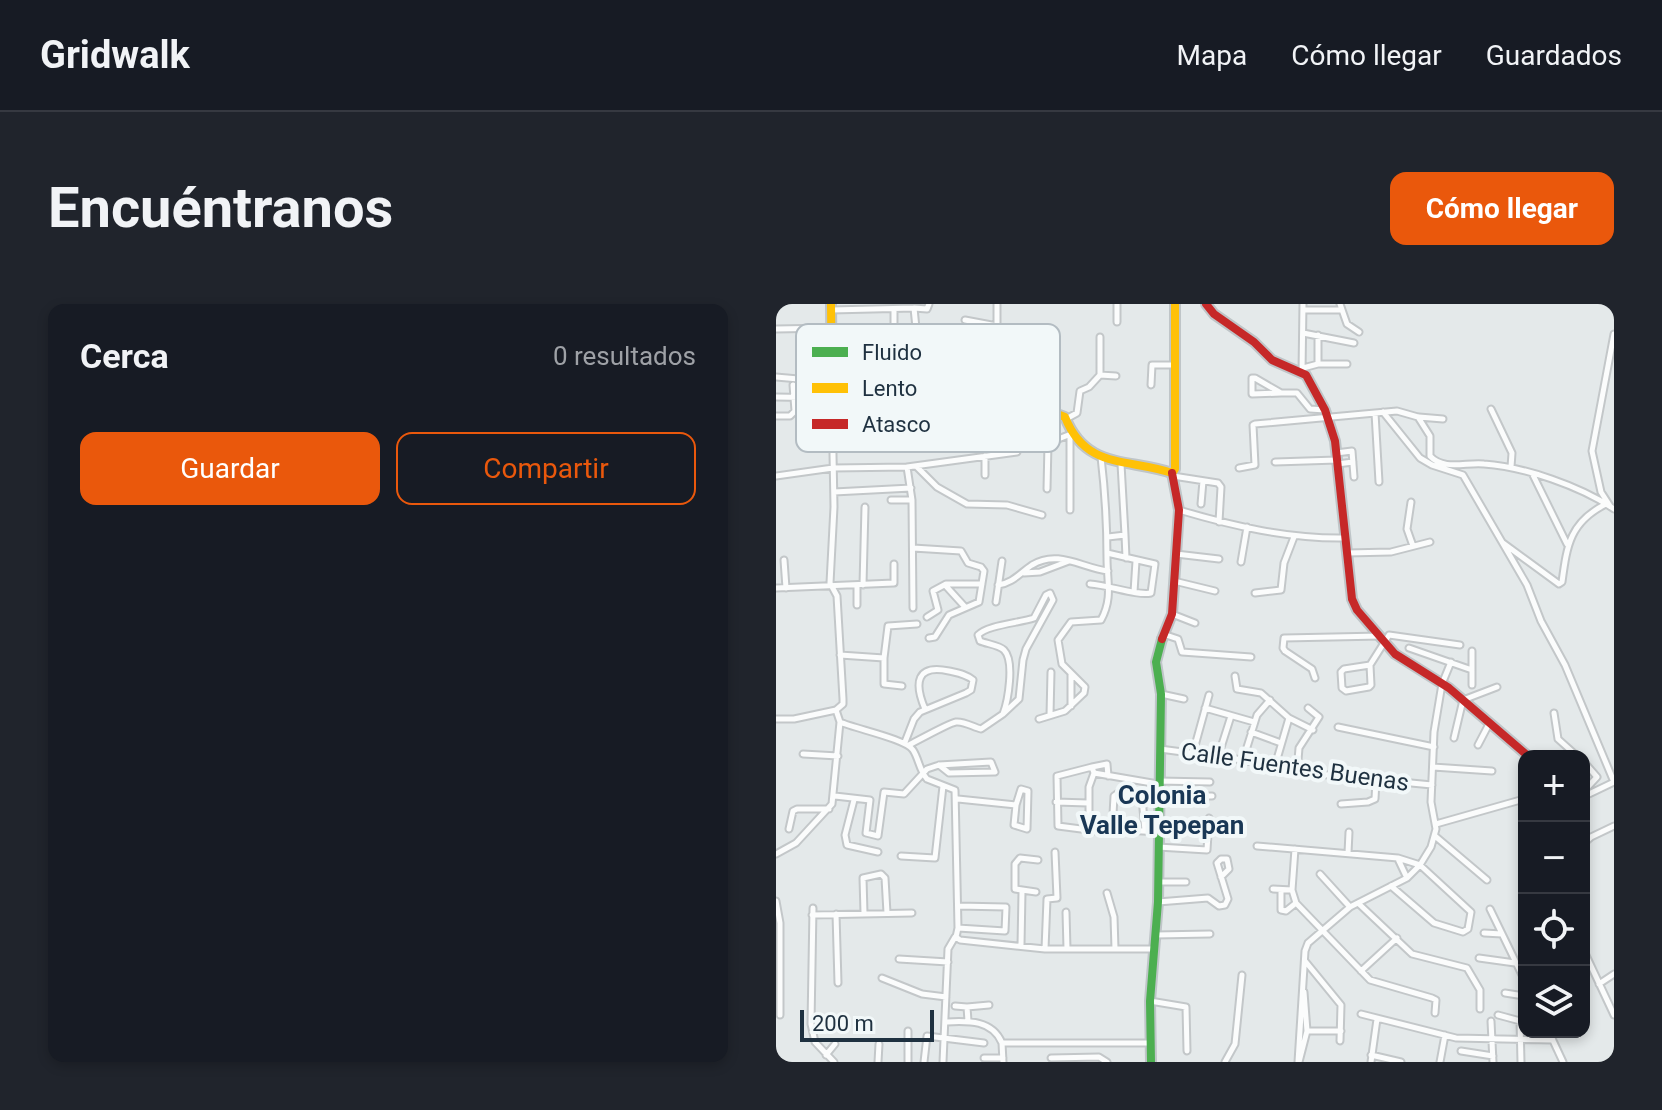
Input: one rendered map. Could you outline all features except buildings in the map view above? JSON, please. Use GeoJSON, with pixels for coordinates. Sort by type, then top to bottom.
{"type":"FeatureCollection","features":[{"type":"Feature","properties":{"kind":"street"},"geometry":{"type":"LineString","coordinates":[[831,307],[927,309],[929,304]]}},
{"type":"Feature","properties":{"kind":"street"},"geometry":{"type":"LineString","coordinates":[[1117,304],[1117,322]]}},
{"type":"Feature","properties":{"kind":"street"},"geometry":{"type":"LineString","coordinates":[[1151,1062],[1150,1001],[1158,902],[1161,694],[1156,662],[1172,614],[1179,510],[1172,474],[1178,427],[1174,365],[1175,304]]}},
{"type":"Feature","properties":{"kind":"street"},"geometry":{"type":"LineString","coordinates":[[1206,304],[1214,314],[1254,342],[1272,360],[1302,370],[1327,415],[1337,459],[1354,606],[1395,654],[1442,684],[1524,750]]}},
{"type":"Feature","properties":{"kind":"street"},"geometry":{"type":"LineString","coordinates":[[1302,370],[1303,307],[1340,307],[1347,324],[1359,332]]}},
{"type":"Feature","properties":{"kind":"street"},"geometry":{"type":"LineString","coordinates":[[914,308],[915,324]]}},
{"type":"Feature","properties":{"kind":"street"},"geometry":{"type":"LineString","coordinates":[[894,309],[894,324]]}},
{"type":"Feature","properties":{"kind":"street"},"geometry":{"type":"LineString","coordinates":[[965,320],[986,324]]}},
{"type":"Feature","properties":{"kind":"street"},"geometry":{"type":"LineString","coordinates":[[776,329],[796,329]]}},
{"type":"Feature","properties":{"kind":"street"},"geometry":{"type":"LineString","coordinates":[[1303,333],[1354,343]]}},
{"type":"Feature","properties":{"kind":"street"},"geometry":{"type":"LineString","coordinates":[[1610,506],[1601,492],[1592,451],[1614,334]]}},
{"type":"Feature","properties":{"kind":"street"},"geometry":{"type":"LineString","coordinates":[[1318,335],[1318,364]]}},
{"type":"Feature","properties":{"kind":"street"},"geometry":{"type":"LineString","coordinates":[[1066,419],[1077,413],[1080,391],[1089,387],[1100,375],[1100,337]]}},
{"type":"Feature","properties":{"kind":"street"},"geometry":{"type":"LineString","coordinates":[[1302,370],[1318,364],[1347,364]]}},
{"type":"Feature","properties":{"kind":"street"},"geometry":{"type":"LineString","coordinates":[[1151,385],[1152,365],[1174,365]]}},
{"type":"Feature","properties":{"kind":"street"},"geometry":{"type":"LineString","coordinates":[[1100,375],[1116,376]]}},
{"type":"Feature","properties":{"kind":"street"},"geometry":{"type":"LineString","coordinates":[[776,377],[796,379]]}},
{"type":"Feature","properties":{"kind":"street"},"geometry":{"type":"LineString","coordinates":[[1281,393],[1255,378],[1251,379],[1252,394],[1297,393],[1310,409],[1327,415]]}},
{"type":"Feature","properties":{"kind":"street"},"geometry":{"type":"LineString","coordinates":[[776,416],[793,414],[793,385]]}},
{"type":"Feature","properties":{"kind":"street"},"geometry":{"type":"LineString","coordinates":[[776,397],[794,397]]}},
{"type":"Feature","properties":{"kind":"street"},"geometry":{"type":"LineString","coordinates":[[1491,409],[1512,453],[1511,467]]}},
{"type":"Feature","properties":{"kind":"street"},"geometry":{"type":"LineString","coordinates":[[1239,468],[1255,465],[1253,425],[1327,415],[1397,411],[1443,419]]}},
{"type":"Feature","properties":{"kind":"street"},"geometry":{"type":"LineString","coordinates":[[1383,412],[1420,458],[1463,475],[1527,585],[1541,621],[1565,665],[1614,782],[1590,791]]}},
{"type":"Feature","properties":{"kind":"street"},"geometry":{"type":"LineString","coordinates":[[1375,413],[1379,482]]}},
{"type":"Feature","properties":{"kind":"street"},"geometry":{"type":"LineString","coordinates":[[1060,414],[1066,419],[1071,434],[1070,510]]}},
{"type":"Feature","properties":{"kind":"street"},"geometry":{"type":"LineString","coordinates":[[1418,417],[1430,436],[1430,456],[1435,461],[1461,466],[1480,463],[1511,467],[1572,486],[1610,506]]}},
{"type":"Feature","properties":{"kind":"street"},"geometry":{"type":"LineString","coordinates":[[1060,439],[1071,434]]}},
{"type":"Feature","properties":{"kind":"street"},"geometry":{"type":"LineString","coordinates":[[1071,434],[1101,456],[1121,464],[1153,466],[1172,474],[1218,483],[1221,487],[1219,522]]}},
{"type":"Feature","properties":{"kind":"street"},"geometry":{"type":"LineString","coordinates":[[1337,459],[1352,451],[1354,477]]}},
{"type":"Feature","properties":{"kind":"street"},"geometry":{"type":"LineString","coordinates":[[776,719],[794,719],[836,710],[843,704],[837,596],[832,586],[833,452]]}},
{"type":"Feature","properties":{"kind":"street"},"geometry":{"type":"LineString","coordinates":[[776,476],[833,468],[907,467],[1017,452]]}},
{"type":"Feature","properties":{"kind":"street"},"geometry":{"type":"LineString","coordinates":[[1047,452],[1047,489]]}},
{"type":"Feature","properties":{"kind":"street"},"geometry":{"type":"LineString","coordinates":[[985,456],[985,475]]}},
{"type":"Feature","properties":{"kind":"street"},"geometry":{"type":"LineString","coordinates":[[1039,719],[1071,707],[1086,690],[1062,664],[1057,646],[1068,625],[1075,620],[1101,620],[1110,585],[1101,456]]}},
{"type":"Feature","properties":{"kind":"street"},"geometry":{"type":"LineString","coordinates":[[1275,462],[1337,459],[1353,462]]}},
{"type":"Feature","properties":{"kind":"street"},"geometry":{"type":"LineString","coordinates":[[1121,464],[1126,558]]}},
{"type":"Feature","properties":{"kind":"street"},"geometry":{"type":"LineString","coordinates":[[916,466],[925,478],[967,504],[1007,505],[1042,515]]}},
{"type":"Feature","properties":{"kind":"street"},"geometry":{"type":"LineString","coordinates":[[907,467],[912,500],[913,608]]}},
{"type":"Feature","properties":{"kind":"street"},"geometry":{"type":"LineString","coordinates":[[1533,475],[1567,544]]}},
{"type":"Feature","properties":{"kind":"street"},"geometry":{"type":"LineString","coordinates":[[1201,504],[1203,481]]}},
{"type":"Feature","properties":{"kind":"street"},"geometry":{"type":"LineString","coordinates":[[834,492],[911,488]]}},
{"type":"Feature","properties":{"kind":"street"},"geometry":{"type":"LineString","coordinates":[[891,500],[912,500]]}},
{"type":"Feature","properties":{"kind":"street"},"geometry":{"type":"LineString","coordinates":[[1411,502],[1407,529],[1413,546]]}},
{"type":"Feature","properties":{"kind":"street"},"geometry":{"type":"LineString","coordinates":[[1502,542],[1559,584],[1562,582],[1567,544],[1583,518],[1610,506]]}},
{"type":"Feature","properties":{"kind":"street"},"geometry":{"type":"LineString","coordinates":[[857,605],[865,507]]}},
{"type":"Feature","properties":{"kind":"street"},"geometry":{"type":"LineString","coordinates":[[1179,510],[1219,522],[1294,537],[1345,538]]}},
{"type":"Feature","properties":{"kind":"street"},"geometry":{"type":"LineString","coordinates":[[1241,562],[1247,527]]}},
{"type":"Feature","properties":{"kind":"street"},"geometry":{"type":"LineString","coordinates":[[1108,537],[1125,535]]}},
{"type":"Feature","properties":{"kind":"street"},"geometry":{"type":"LineString","coordinates":[[1255,593],[1281,590],[1284,563],[1294,537]]}},
{"type":"Feature","properties":{"kind":"street"},"geometry":{"type":"LineString","coordinates":[[1347,553],[1391,552],[1430,542]]}},
{"type":"Feature","properties":{"kind":"street"},"geometry":{"type":"LineString","coordinates":[[913,548],[961,551],[968,563],[983,569],[979,602],[949,615],[935,637],[929,638]]}},
{"type":"Feature","properties":{"kind":"street"},"geometry":{"type":"LineString","coordinates":[[1090,584],[1110,585],[1142,595],[1151,593],[1155,564],[1107,553]]}},
{"type":"Feature","properties":{"kind":"street"},"geometry":{"type":"LineString","coordinates":[[1176,554],[1219,559]]}},
{"type":"Feature","properties":{"kind":"street"},"geometry":{"type":"LineString","coordinates":[[784,560],[786,588]]}},
{"type":"Feature","properties":{"kind":"street"},"geometry":{"type":"LineString","coordinates":[[998,585],[1024,573],[1040,572],[1073,560],[1108,571]]}},
{"type":"Feature","properties":{"kind":"street"},"geometry":{"type":"LineString","coordinates":[[996,602],[1002,561]]}},
{"type":"Feature","properties":{"kind":"street"},"geometry":{"type":"LineString","coordinates":[[1134,592],[1136,561]]}},
{"type":"Feature","properties":{"kind":"street"},"geometry":{"type":"LineString","coordinates":[[776,588],[894,583],[894,564]]}},
{"type":"Feature","properties":{"kind":"street"},"geometry":{"type":"LineString","coordinates":[[1174,581],[1215,591]]}},
{"type":"Feature","properties":{"kind":"street"},"geometry":{"type":"LineString","coordinates":[[927,617],[938,610],[933,591],[945,585],[982,584]]}},
{"type":"Feature","properties":{"kind":"street"},"geometry":{"type":"LineString","coordinates":[[945,585],[965,607]]}},
{"type":"Feature","properties":{"kind":"street"},"geometry":{"type":"LineString","coordinates":[[840,722],[907,743],[928,737],[945,725],[963,723],[981,729],[1003,714],[1019,699],[1023,660],[1053,600],[1050,593],[1034,618],[984,629],[978,635],[980,641],[1003,649],[1007,654],[1009,684],[1003,714]]}},
{"type":"Feature","properties":{"kind":"street"},"geometry":{"type":"LineString","coordinates":[[1172,614],[1195,623]]}},
{"type":"Feature","properties":{"kind":"street"},"geometry":{"type":"LineString","coordinates":[[902,686],[884,684],[888,626],[917,624]]}},
{"type":"Feature","properties":{"kind":"street"},"geometry":{"type":"LineString","coordinates":[[1163,634],[1178,639],[1182,652],[1251,657]]}},
{"type":"Feature","properties":{"kind":"street"},"geometry":{"type":"LineString","coordinates":[[1315,678],[1312,669],[1285,651],[1284,638],[1389,635],[1460,645]]}},
{"type":"Feature","properties":{"kind":"street"},"geometry":{"type":"LineString","coordinates":[[1370,665],[1344,669],[1341,672],[1342,688],[1346,691],[1371,685],[1370,665],[1383,637]]}},
{"type":"Feature","properties":{"kind":"street"},"geometry":{"type":"LineString","coordinates":[[1409,648],[1472,670]]}},
{"type":"Feature","properties":{"kind":"street"},"geometry":{"type":"LineString","coordinates":[[1472,651],[1472,685]]}},
{"type":"Feature","properties":{"kind":"street"},"geometry":{"type":"LineString","coordinates":[[840,655],[884,658]]}},
{"type":"Feature","properties":{"kind":"street"},"geometry":{"type":"LineString","coordinates":[[1299,1062],[1304,960],[1308,943],[1350,907],[1407,878],[1431,847],[1436,824],[1432,811],[1434,747],[1442,684],[1451,662]]}},
{"type":"Feature","properties":{"kind":"street"},"geometry":{"type":"LineString","coordinates":[[925,709],[918,690],[927,669],[934,667],[965,674],[973,680],[966,693],[925,709],[914,719],[907,743],[922,774],[955,790],[958,799],[955,831],[958,939],[948,949],[943,1062]]}},
{"type":"Feature","properties":{"kind":"street"},"geometry":{"type":"LineString","coordinates":[[1050,715],[1051,672]]}},
{"type":"Feature","properties":{"kind":"street"},"geometry":{"type":"LineString","coordinates":[[1071,675],[1071,707]]}},
{"type":"Feature","properties":{"kind":"street"},"geometry":{"type":"LineString","coordinates":[[1235,676],[1237,689],[1261,693],[1289,718],[1313,730]]}},
{"type":"Feature","properties":{"kind":"street"},"geometry":{"type":"LineString","coordinates":[[1463,700],[1497,687]]}},
{"type":"Feature","properties":{"kind":"street"},"geometry":{"type":"LineString","coordinates":[[1161,694],[1184,699]]}},
{"type":"Feature","properties":{"kind":"street"},"geometry":{"type":"LineString","coordinates":[[1193,753],[1209,695]]}},
{"type":"Feature","properties":{"kind":"street"},"geometry":{"type":"LineString","coordinates":[[1243,760],[1254,722],[1270,700]]}},
{"type":"Feature","properties":{"kind":"street"},"geometry":{"type":"LineString","coordinates":[[1454,738],[1463,700]]}},
{"type":"Feature","properties":{"kind":"street"},"geometry":{"type":"LineString","coordinates":[[1205,708],[1254,722]]}},
{"type":"Feature","properties":{"kind":"street"},"geometry":{"type":"LineString","coordinates":[[1297,772],[1299,748],[1319,717],[1308,708]]}},
{"type":"Feature","properties":{"kind":"street"},"geometry":{"type":"LineString","coordinates":[[776,854],[796,843],[830,809],[835,796],[838,756],[840,722],[836,710]]}},
{"type":"Feature","properties":{"kind":"street"},"geometry":{"type":"LineString","coordinates":[[1554,713],[1558,739],[1570,750]]}},
{"type":"Feature","properties":{"kind":"street"},"geometry":{"type":"LineString","coordinates":[[1218,757],[1231,716]]}},
{"type":"Feature","properties":{"kind":"street"},"geometry":{"type":"LineString","coordinates":[[1275,766],[1289,718]]}},
{"type":"Feature","properties":{"kind":"street"},"geometry":{"type":"LineString","coordinates":[[1478,745],[1489,724]]}},
{"type":"Feature","properties":{"kind":"street"},"geometry":{"type":"LineString","coordinates":[[1338,727],[1434,747]]}},
{"type":"Feature","properties":{"kind":"street"},"geometry":{"type":"LineString","coordinates":[[1251,732],[1281,743]]}},
{"type":"Feature","properties":{"kind":"street","name":"Calle Fuentes Buenas"},"geometry":{"type":"LineString","coordinates":[[1158,749],[1243,760],[1297,772],[1432,785]]}},
{"type":"Feature","properties":{"kind":"street"},"geometry":{"type":"LineString","coordinates":[[803,754],[838,756]]}},
{"type":"Feature","properties":{"kind":"street"},"geometry":{"type":"LineString","coordinates":[[835,796],[870,800],[866,833],[878,836],[884,792],[904,794],[927,769],[939,765],[991,762],[995,772],[949,773],[939,765]]}},
{"type":"Feature","properties":{"kind":"street"},"geometry":{"type":"LineString","coordinates":[[1108,776],[1107,764],[1093,770],[1057,776],[1058,826],[1112,833],[1114,796],[1118,793],[1142,798],[1145,831]]}},
{"type":"Feature","properties":{"kind":"street"},"geometry":{"type":"LineString","coordinates":[[1433,767],[1492,771]]}},
{"type":"Feature","properties":{"kind":"street"},"geometry":{"type":"LineString","coordinates":[[1590,769],[1597,777],[1590,787]]}},
{"type":"Feature","properties":{"kind":"street"},"geometry":{"type":"LineString","coordinates":[[1093,770],[1108,776],[1158,783],[1210,782]]}},
{"type":"Feature","properties":{"kind":"street"},"geometry":{"type":"LineString","coordinates":[[1089,829],[1088,803],[1093,770]]}},
{"type":"Feature","properties":{"kind":"street"},"geometry":{"type":"LineString","coordinates":[[1341,804],[1375,799],[1376,780]]}},
{"type":"Feature","properties":{"kind":"street"},"geometry":{"type":"LineString","coordinates":[[901,856],[935,858],[943,786]]}},
{"type":"Feature","properties":{"kind":"street"},"geometry":{"type":"LineString","coordinates":[[1021,789],[1028,791],[1027,829],[1014,825],[1016,805],[1021,789]]}},
{"type":"Feature","properties":{"kind":"street"},"geometry":{"type":"LineString","coordinates":[[1158,796],[1212,796]]}},
{"type":"Feature","properties":{"kind":"street"},"geometry":{"type":"LineString","coordinates":[[958,799],[1016,805]]}},
{"type":"Feature","properties":{"kind":"street"},"geometry":{"type":"LineString","coordinates":[[854,800],[845,835],[847,845],[878,852]]}},
{"type":"Feature","properties":{"kind":"street"},"geometry":{"type":"LineString","coordinates":[[1436,824],[1518,801]]}},
{"type":"Feature","properties":{"kind":"street"},"geometry":{"type":"LineString","coordinates":[[1056,802],[1088,803]]}},
{"type":"Feature","properties":{"kind":"street"},"geometry":{"type":"LineString","coordinates":[[789,829],[793,811],[797,809],[830,809]]}},
{"type":"Feature","properties":{"kind":"street"},"geometry":{"type":"LineString","coordinates":[[1158,847],[1207,850],[1209,818]]}},
{"type":"Feature","properties":{"kind":"street"},"geometry":{"type":"LineString","coordinates":[[1590,840],[1614,826]]}},
{"type":"Feature","properties":{"kind":"street"},"geometry":{"type":"LineString","coordinates":[[1112,829],[1158,832]]}},
{"type":"Feature","properties":{"kind":"street"},"geometry":{"type":"LineString","coordinates":[[1348,853],[1349,832]]}},
{"type":"Feature","properties":{"kind":"street"},"geometry":{"type":"LineString","coordinates":[[1435,836],[1487,880]]}},
{"type":"Feature","properties":{"kind":"street"},"geometry":{"type":"LineString","coordinates":[[1257,846],[1398,858],[1420,865],[1471,912],[1466,931],[1455,931],[1434,923],[1391,886]]}},
{"type":"Feature","properties":{"kind":"street"},"geometry":{"type":"LineString","coordinates":[[1295,849],[1292,890],[1296,903],[1370,980],[1436,1000],[1435,1013]]}},
{"type":"Feature","properties":{"kind":"street"},"geometry":{"type":"LineString","coordinates":[[1045,949],[1047,899],[1057,898],[1055,852]]}},
{"type":"Feature","properties":{"kind":"street"},"geometry":{"type":"LineString","coordinates":[[1398,858],[1407,878]]}},
{"type":"Feature","properties":{"kind":"street"},"geometry":{"type":"LineString","coordinates":[[1036,892],[1017,891],[1014,884],[1017,860],[1038,860]]}},
{"type":"Feature","properties":{"kind":"street"},"geometry":{"type":"LineString","coordinates":[[864,913],[863,878],[881,874],[885,878],[887,913]]}},
{"type":"Feature","properties":{"kind":"street"},"geometry":{"type":"LineString","coordinates":[[1320,874],[1350,907]]}},
{"type":"Feature","properties":{"kind":"street"},"geometry":{"type":"LineString","coordinates":[[1158,902],[1208,898],[1219,906],[1225,905],[1228,901],[1221,877]]}},
{"type":"Feature","properties":{"kind":"street"},"geometry":{"type":"LineString","coordinates":[[1158,882],[1186,882]]}},
{"type":"Feature","properties":{"kind":"street"},"geometry":{"type":"LineString","coordinates":[[1273,889],[1292,890]]}},
{"type":"Feature","properties":{"kind":"street"},"geometry":{"type":"LineString","coordinates":[[1281,890],[1280,907],[1283,912],[1296,903]]}},
{"type":"Feature","properties":{"kind":"street"},"geometry":{"type":"LineString","coordinates":[[1021,945],[1022,892]]}},
{"type":"Feature","properties":{"kind":"street"},"geometry":{"type":"LineString","coordinates":[[1107,893],[1114,917],[1115,949]]}},
{"type":"Feature","properties":{"kind":"street"},"geometry":{"type":"LineString","coordinates":[[1358,903],[1412,954],[1467,968],[1480,990],[1480,1009]]}},
{"type":"Feature","properties":{"kind":"street"},"geometry":{"type":"LineString","coordinates":[[780,1015],[780,923],[776,904],[785,906]]}},
{"type":"Feature","properties":{"kind":"street"},"geometry":{"type":"LineString","coordinates":[[958,906],[1006,907],[1005,931],[958,928]]}},
{"type":"Feature","properties":{"kind":"street"},"geometry":{"type":"LineString","coordinates":[[1490,909],[1518,967]]}},
{"type":"Feature","properties":{"kind":"street"},"geometry":{"type":"LineString","coordinates":[[834,1062],[815,1042],[811,1024],[813,911],[836,914],[912,913]]}},
{"type":"Feature","properties":{"kind":"street"},"geometry":{"type":"LineString","coordinates":[[1066,912],[1067,949]]}},
{"type":"Feature","properties":{"kind":"street"},"geometry":{"type":"LineString","coordinates":[[836,914],[838,983]]}},
{"type":"Feature","properties":{"kind":"street"},"geometry":{"type":"LineString","coordinates":[[1484,933],[1502,934]]}},
{"type":"Feature","properties":{"kind":"street"},"geometry":{"type":"LineString","coordinates":[[1155,935],[1210,934]]}},
{"type":"Feature","properties":{"kind":"street"},"geometry":{"type":"LineString","coordinates":[[1361,971],[1397,938]]}},
{"type":"Feature","properties":{"kind":"street"},"geometry":{"type":"LineString","coordinates":[[958,939],[1045,949],[1155,949]]}},
{"type":"Feature","properties":{"kind":"street"},"geometry":{"type":"LineString","coordinates":[[1479,958],[1516,963]]}},
{"type":"Feature","properties":{"kind":"street"},"geometry":{"type":"LineString","coordinates":[[899,959],[948,962]]}},
{"type":"Feature","properties":{"kind":"street"},"geometry":{"type":"LineString","coordinates":[[1304,960],[1341,1005],[1340,1041]]}},
{"type":"Feature","properties":{"kind":"street"},"geometry":{"type":"LineString","coordinates":[[1590,964],[1614,1015]]}},
{"type":"Feature","properties":{"kind":"street"},"geometry":{"type":"LineString","coordinates":[[1599,984],[1614,974]]}},
{"type":"Feature","properties":{"kind":"street"},"geometry":{"type":"LineString","coordinates":[[1225,1062],[1235,1044],[1242,975]]}},
{"type":"Feature","properties":{"kind":"street"},"geometry":{"type":"LineString","coordinates":[[882,978],[922,994],[946,997]]}},
{"type":"Feature","properties":{"kind":"street"},"geometry":{"type":"LineString","coordinates":[[1299,1062],[1307,1031],[1307,1004],[1303,987]]}},
{"type":"Feature","properties":{"kind":"street"},"geometry":{"type":"LineString","coordinates":[[1505,993],[1518,995]]}},
{"type":"Feature","properties":{"kind":"street"},"geometry":{"type":"LineString","coordinates":[[1150,1001],[1186,1007],[1187,1051]]}},
{"type":"Feature","properties":{"kind":"street"},"geometry":{"type":"LineString","coordinates":[[955,1006],[989,1005]]}},
{"type":"Feature","properties":{"kind":"street"},"geometry":{"type":"LineString","coordinates":[[967,1007],[968,1021]]}},
{"type":"Feature","properties":{"kind":"street"},"geometry":{"type":"LineString","coordinates":[[1361,1014],[1445,1035],[1520,1041],[1553,1040],[1563,1062]]}},
{"type":"Feature","properties":{"kind":"street"},"geometry":{"type":"LineString","coordinates":[[1498,1015],[1518,1021]]}},
{"type":"Feature","properties":{"kind":"street"},"geometry":{"type":"LineString","coordinates":[[1377,1019],[1371,1058],[1398,1062]]}},
{"type":"Feature","properties":{"kind":"street"},"geometry":{"type":"LineString","coordinates":[[945,1022],[968,1021],[984,1024],[993,1030],[1002,1043],[1003,1060],[984,1058]]}},
{"type":"Feature","properties":{"kind":"street"},"geometry":{"type":"LineString","coordinates":[[1461,1051],[1493,1059],[1491,1021]]}},
{"type":"Feature","properties":{"kind":"street"},"geometry":{"type":"LineString","coordinates":[[908,1031],[908,1062]]}},
{"type":"Feature","properties":{"kind":"street"},"geometry":{"type":"LineString","coordinates":[[1307,1031],[1341,1031]]}},
{"type":"Feature","properties":{"kind":"street"},"geometry":{"type":"LineString","coordinates":[[1440,1062],[1445,1035]]}},
{"type":"Feature","properties":{"kind":"street"},"geometry":{"type":"LineString","coordinates":[[924,1062],[927,1036],[984,1043]]}},
{"type":"Feature","properties":{"kind":"street"},"geometry":{"type":"LineString","coordinates":[[1520,1038],[1521,1062]]}},
{"type":"Feature","properties":{"kind":"street"},"geometry":{"type":"LineString","coordinates":[[1002,1043],[1151,1043]]}},
{"type":"Feature","properties":{"kind":"street"},"geometry":{"type":"LineString","coordinates":[[826,1055],[835,1044]]}},
{"type":"Feature","properties":{"kind":"street"},"geometry":{"type":"LineString","coordinates":[[878,1062],[879,1044]]}},
{"type":"Feature","properties":{"kind":"street"},"geometry":{"type":"LineString","coordinates":[[1051,1058],[1099,1057],[1107,1062]]}},
{"type":"Feature","properties":{"kind":"traffic: fast"},"geometry":{"type":"LineString","coordinates":[[1151,1062],[1150,1001],[1158,902],[1161,694],[1156,662],[1162,639]]}},
{"type":"Feature","properties":{"kind":"traffic: slow"},"geometry":{"type":"LineString","coordinates":[[831,304],[831,324]]}},
{"type":"Feature","properties":{"kind":"traffic: slow"},"geometry":{"type":"LineString","coordinates":[[1172,473],[1175,469],[1175,304]]}},
{"type":"Feature","properties":{"kind":"traffic: slow"},"geometry":{"type":"LineString","coordinates":[[1060,415],[1065,417],[1084,446],[1096,454],[1172,473]]}},
{"type":"Feature","properties":{"kind":"traffic: jam"},"geometry":{"type":"LineString","coordinates":[[1206,304],[1214,314],[1254,342],[1272,360],[1306,375],[1325,410],[1335,441],[1352,599],[1357,610],[1395,654],[1449,688],[1521,750]]}},
{"type":"Feature","properties":{"kind":"traffic: jam"},"geometry":{"type":"LineString","coordinates":[[1162,639],[1172,614],[1179,510],[1172,473]]}},
{"type":"Feature","properties":{"kind":"district","name":"Colonia Valle Tepepan"},"geometry":{"type":"Point","coordinates":[1162,810]}}]}
